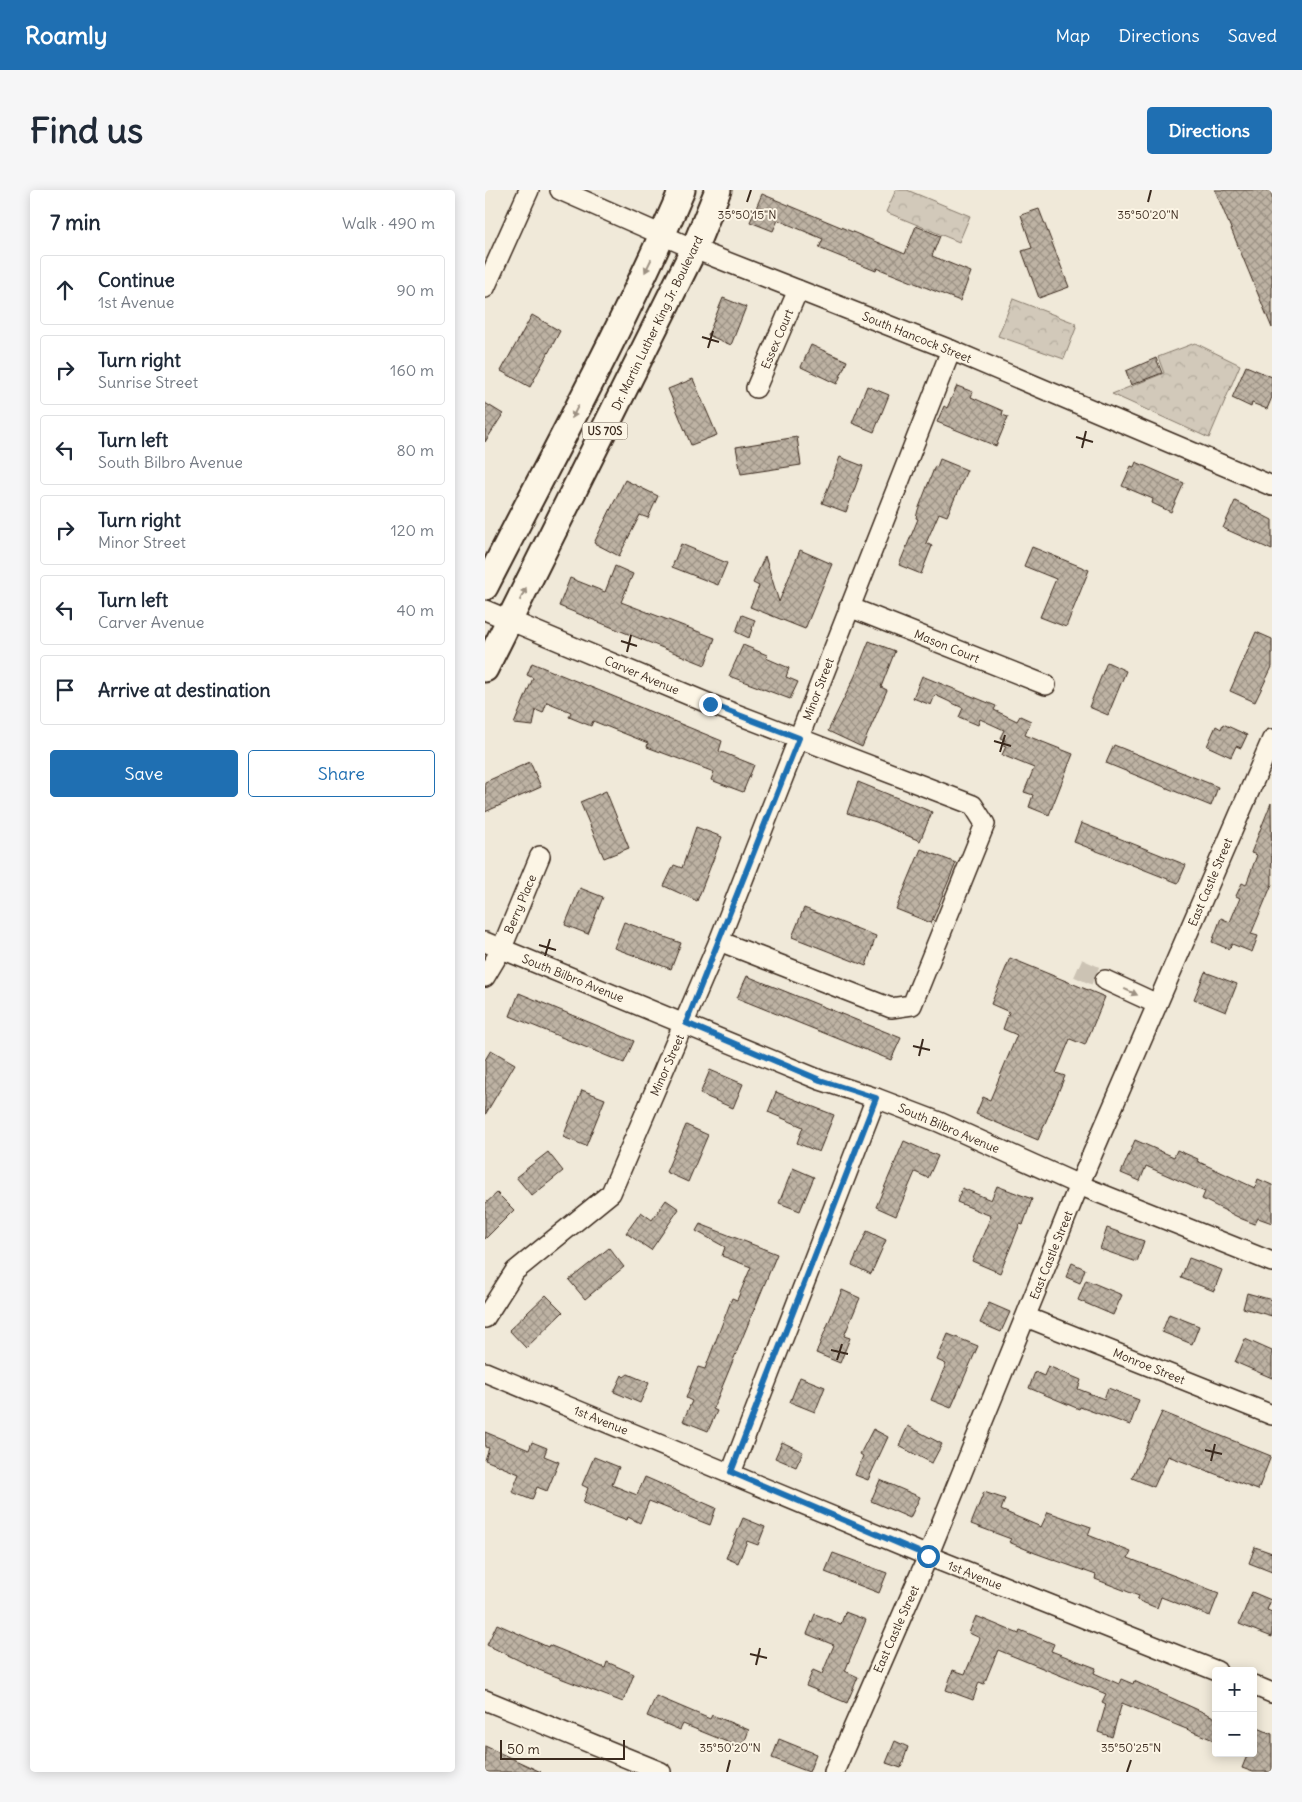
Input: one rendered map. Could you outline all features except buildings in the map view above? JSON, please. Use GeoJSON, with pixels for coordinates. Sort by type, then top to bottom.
{"type":"FeatureCollection","features":[{"type":"Feature","properties":{"kind":"main road","name":"US 70S"},"geometry":{"type":"LineString","coordinates":[[485,587],[663,235],[682,190]]}},
{"type":"Feature","properties":{"kind":"main road","name":"Dr. Martin Luther King Jr. Boulevard"},"geometry":{"type":"LineString","coordinates":[[485,669],[694,249],[718,190]]}},
{"type":"Feature","properties":{"kind":"street"},"geometry":{"type":"LineString","coordinates":[[485,288],[529,190]]}},
{"type":"Feature","properties":{"kind":"street","name":"South Hancock Street"},"geometry":{"type":"LineString","coordinates":[[561,190],[694,249],[951,350],[1272,486]]}},
{"type":"Feature","properties":{"kind":"street","name":"Essex Court"},"geometry":{"type":"LineString","coordinates":[[756,388],[798,290]]}},
{"type":"Feature","properties":{"kind":"street","name":"Minor Street"},"geometry":{"type":"LineString","coordinates":[[485,1318],[515,1271],[611,1193],[686,1023],[951,350]]}},
{"type":"Feature","properties":{"kind":"street","name":"Mason Court"},"geometry":{"type":"LineString","coordinates":[[849,607],[1046,685]]}},
{"type":"Feature","properties":{"kind":"street","name":"Carver Avenue"},"geometry":{"type":"LineString","coordinates":[[485,610],[710,704],[973,805],[985,824],[912,1005],[891,1008],[719,941]]}},
{"type":"Feature","properties":{"kind":"street","name":"East Castle Street"},"geometry":{"type":"LineString","coordinates":[[833,1772],[928,1556],[1079,1185],[1272,739]]}},
{"type":"Feature","properties":{"kind":"street","name":"Berry Place"},"geometry":{"type":"LineString","coordinates":[[485,976],[493,946],[540,856]]}},
{"type":"Feature","properties":{"kind":"street","name":"South Bilbro Avenue"},"geometry":{"type":"LineString","coordinates":[[493,946],[686,1023],[820,1080],[876,1098],[939,1122],[1079,1185],[1272,1262]]}},
{"type":"Feature","properties":{"kind":"street"},"geometry":{"type":"LineString","coordinates":[[1105,980],[1157,1004]]}},
{"type":"Feature","properties":{"kind":"street"},"geometry":{"type":"LineString","coordinates":[[731,1472],[876,1098]]}},
{"type":"Feature","properties":{"kind":"street","name":"Monroe Street"},"geometry":{"type":"LineString","coordinates":[[1026,1317],[1272,1415]]}},
{"type":"Feature","properties":{"kind":"street","name":"1st Avenue"},"geometry":{"type":"LineString","coordinates":[[485,1372],[731,1472],[928,1556],[1212,1669]]}},
{"type":"Feature","properties":{"kind":"street"},"geometry":{"type":"LineString","coordinates":[[1257,1687],[1272,1693]]}},
{"type":"Feature","properties":{"kind":"street"},"geometry":{"type":"LineString","coordinates":[[485,1700],[661,1772]]}},
{"type":"Feature","properties":{"kind":"green space"},"geometry":{"type":"Polygon","coordinates":[[[896,190],[907,190],[970,216],[959,242],[886,212],[896,190]]]}},
{"type":"Feature","properties":{"kind":"green space"},"geometry":{"type":"Polygon","coordinates":[[[1013,299],[1075,323],[1076,328],[1064,359],[998,336],[1013,299]]]}},
{"type":"Feature","properties":{"kind":"green space"},"geometry":{"type":"Polygon","coordinates":[[[1195,343],[1240,365],[1209,438],[1112,394],[1164,373],[1158,357],[1195,343]]]}},
{"type":"Feature","properties":{"kind":"tunnel"},"geometry":{"type":"LineString","coordinates":[[1078,968],[1105,980]]}},
{"type":"Feature","properties":{"kind":"route"},"geometry":{"type":"LineString","coordinates":[[710,704],[799,738],[686,1023],[820,1080],[876,1098],[731,1472],[928,1556]]}}]}
